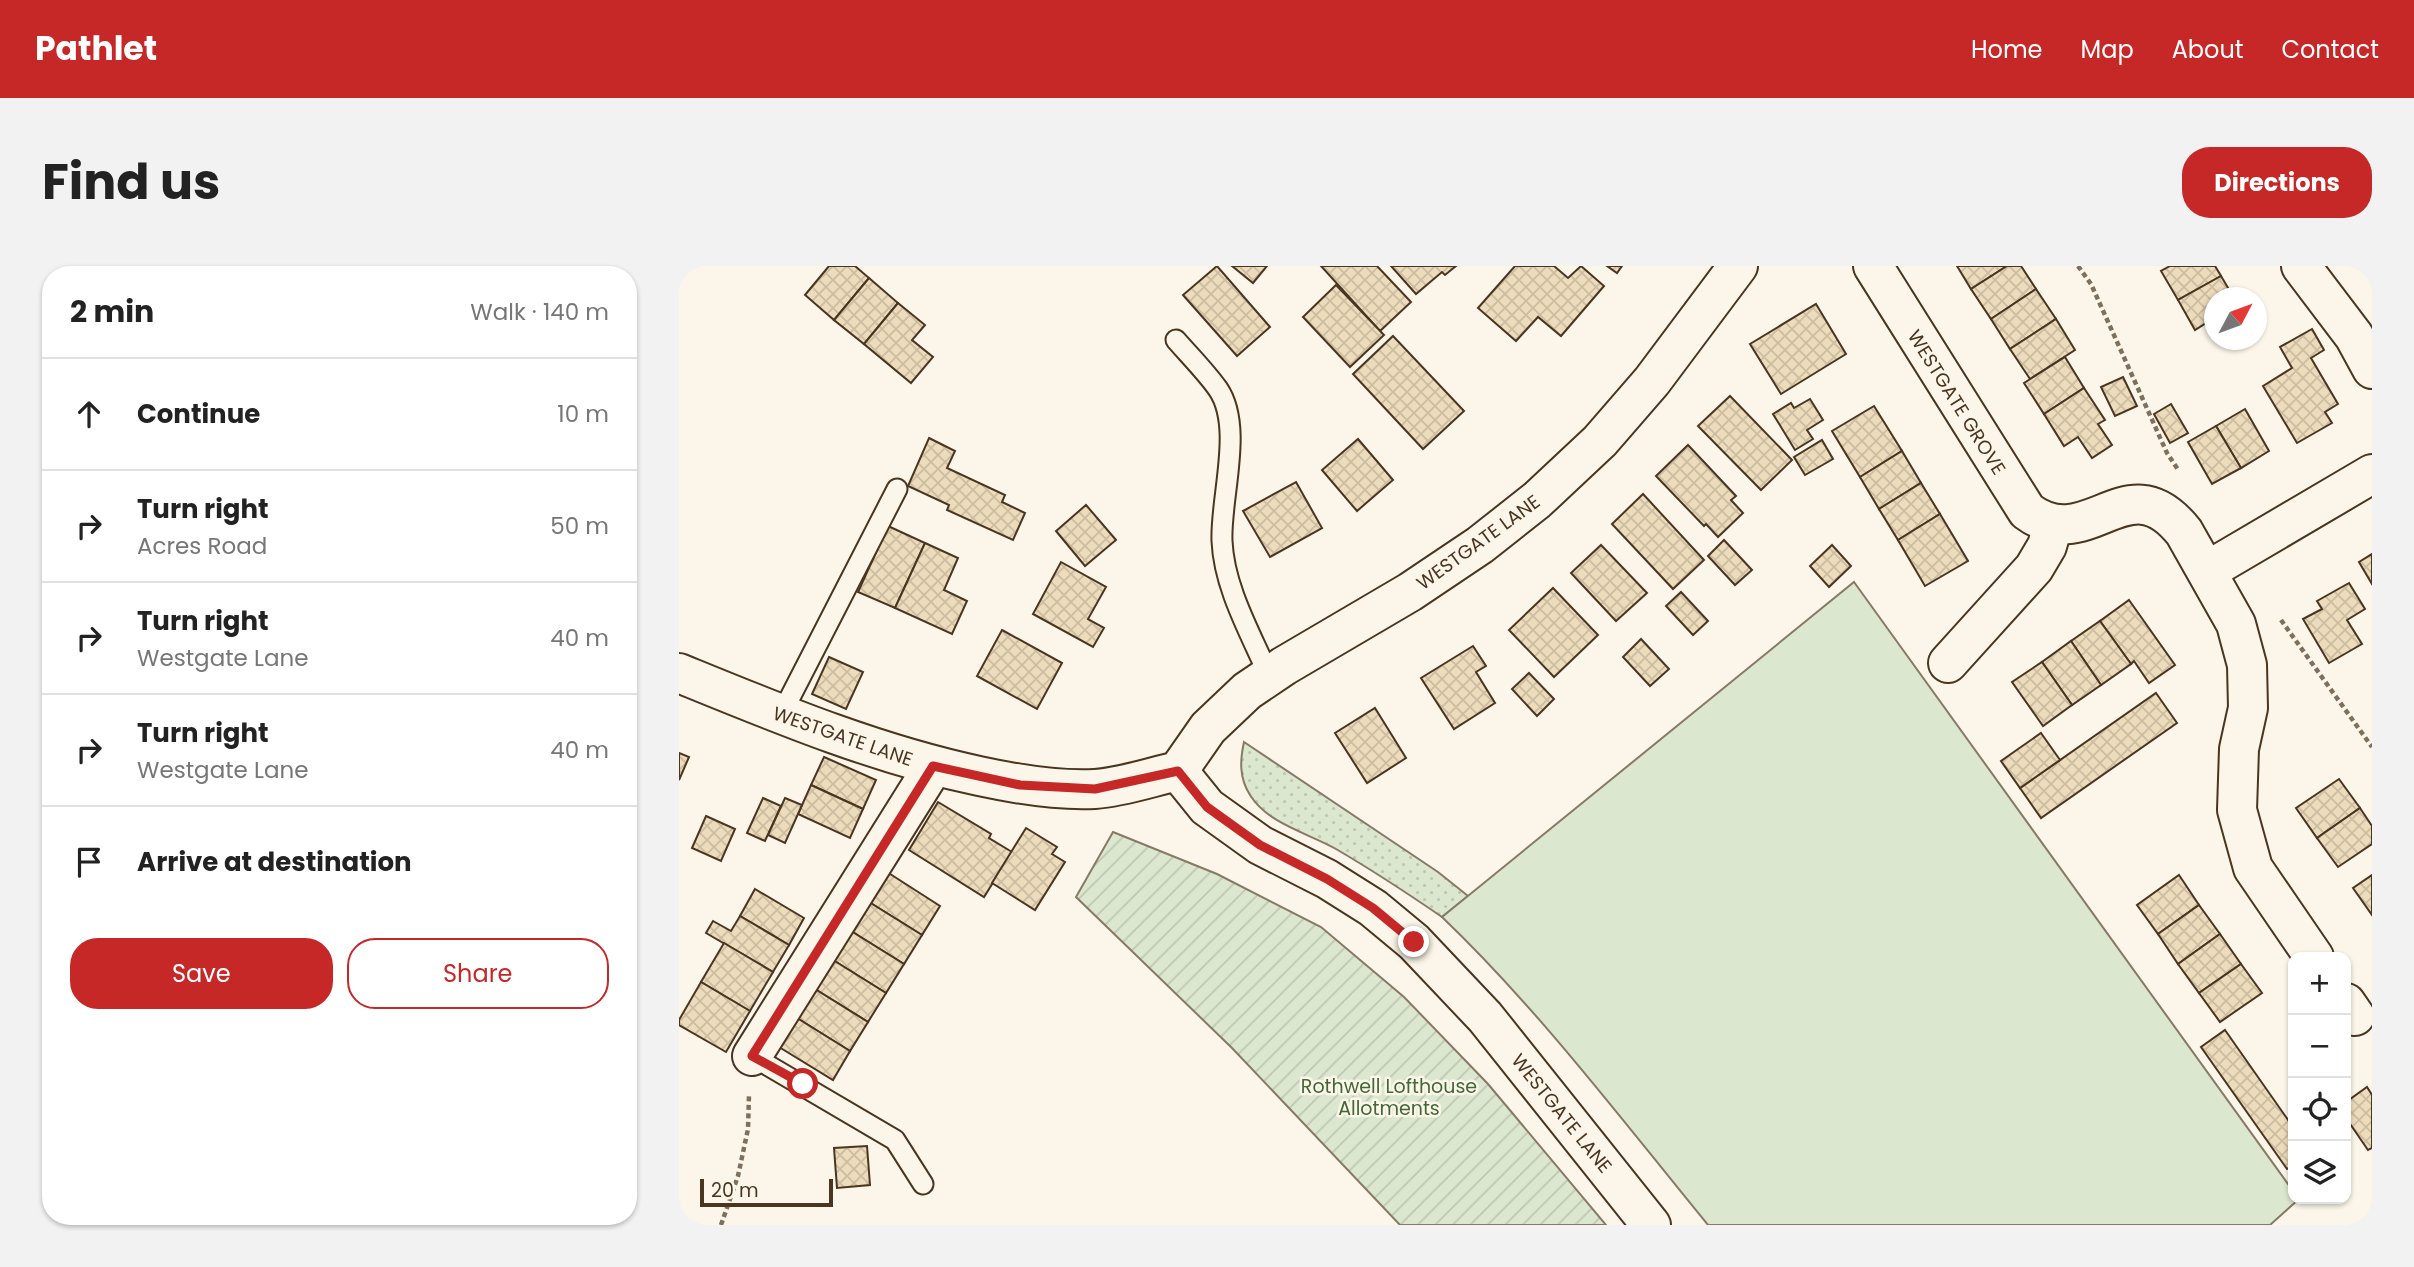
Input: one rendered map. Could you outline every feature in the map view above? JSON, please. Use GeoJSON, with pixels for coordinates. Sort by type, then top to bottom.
{"type":"FeatureCollection","features":[{"type":"Feature","properties":{"kind":"street","name":"WESTGATE LANE"},"geometry":{"type":"LineString","coordinates":[[679,673],[781,715],[933,766],[1020,785],[1095,789],[1178,771],[1208,728],[1247,691],[1410,592],[1480,545],[1537,500],[1600,441],[1653,381],[1738,266]]}},
{"type":"Feature","properties":{"kind":"street","name":"WESTGATE GROVE"},"geometry":{"type":"LineString","coordinates":[[1873,266],[2018,500],[2039,520],[2053,525]]}},
{"type":"Feature","properties":{"kind":"street"},"geometry":{"type":"LineString","coordinates":[[2301,266],[2354,336],[2372,369]]}},
{"type":"Feature","properties":{"kind":"street"},"geometry":{"type":"LineString","coordinates":[[2207,571],[2372,474]]}},
{"type":"Feature","properties":{"kind":"street"},"geometry":{"type":"LineString","coordinates":[[1948,663],[2034,568],[2047,546],[2053,525],[2082,523],[2132,504],[2161,511],[2174,520],[2207,571],[2236,624],[2247,665],[2248,708],[2239,749],[2237,810],[2253,868],[2311,952]]}},
{"type":"Feature","properties":{"kind":"street"},"geometry":{"type":"LineString","coordinates":[[752,1056],[933,766]]}},
{"type":"Feature","properties":{"kind":"street","name":"WESTGATE LANE"},"geometry":{"type":"LineString","coordinates":[[1178,771],[1207,807],[1260,845],[1327,879],[1373,908],[1414,942],[1485,1017],[1651,1225]]}},
{"type":"Feature","properties":{"kind":"lane"},"geometry":{"type":"LineString","coordinates":[[1176,340],[1220,391],[1227,415],[1230,439],[1222,539],[1225,565],[1269,676]]}},
{"type":"Feature","properties":{"kind":"lane"},"geometry":{"type":"LineString","coordinates":[[781,715],[897,489]]}},
{"type":"Feature","properties":{"kind":"lane"},"geometry":{"type":"LineString","coordinates":[[752,1056],[895,1140],[923,1184]]}},
{"type":"Feature","properties":{"kind":"path"},"geometry":{"type":"LineString","coordinates":[[721,1225],[738,1176],[748,1129],[752,1056]]}},
{"type":"Feature","properties":{"kind":"green space"},"geometry":{"type":"Polygon","coordinates":[[[1854,582],[2288,1184],[2288,1204],[2293,1204],[2270,1225],[1708,1225],[1547,1028],[1442,917],[1854,582]]]}},
{"type":"Feature","properties":{"kind":"green space"},"geometry":{"type":"Polygon","coordinates":[[[1244,742],[1438,872],[1468,896],[1442,917],[1349,857],[1278,821],[1258,805],[1244,782],[1241,762],[1244,742]]]}},
{"type":"Feature","properties":{"kind":"green space","name":"Rothwell Lofthouse Allotments"},"geometry":{"type":"Polygon","coordinates":[[[1113,832],[1217,874],[1321,927],[1404,997],[1488,1084],[1606,1225],[1400,1225],[1232,1048],[1076,897],[1113,832]]]}},
{"type":"Feature","properties":{"kind":"building"},"geometry":{"type":"Polygon","coordinates":[[[829,266],[855,266],[869,278],[834,320],[805,295],[829,266]]]}},
{"type":"Feature","properties":{"kind":"building"},"geometry":{"type":"Polygon","coordinates":[[[1217,266],[1270,327],[1237,356],[1183,295],[1217,266]]]}},
{"type":"Feature","properties":{"kind":"building"},"geometry":{"type":"Polygon","coordinates":[[[1232,266],[1267,266],[1253,283],[1232,266]]]}},
{"type":"Feature","properties":{"kind":"building"},"geometry":{"type":"Polygon","coordinates":[[[1321,266],[1377,266],[1411,302],[1380,331],[1321,266]]]}},
{"type":"Feature","properties":{"kind":"building"},"geometry":{"type":"Polygon","coordinates":[[[1391,266],[1456,266],[1445,275],[1442,272],[1416,294],[1391,266]]]}},
{"type":"Feature","properties":{"kind":"building"},"geometry":{"type":"Polygon","coordinates":[[[1515,266],[1554,266],[1568,278],[1581,266],[1604,286],[1561,336],[1538,317],[1516,341],[1478,308],[1515,266]]]}},
{"type":"Feature","properties":{"kind":"building"},"geometry":{"type":"Polygon","coordinates":[[[1607,266],[1622,266],[1617,273],[1607,266]]]}},
{"type":"Feature","properties":{"kind":"building"},"geometry":{"type":"Polygon","coordinates":[[[1957,266],[2007,266],[1971,289],[1957,266]]]}},
{"type":"Feature","properties":{"kind":"building"},"geometry":{"type":"Polygon","coordinates":[[[2007,266],[2021,266],[2036,289],[1991,319],[1971,289],[2007,266]]]}},
{"type":"Feature","properties":{"kind":"building"},"geometry":{"type":"Polygon","coordinates":[[[2170,266],[2215,266],[2221,276],[2178,300],[2161,271],[2170,266]]]}},
{"type":"Feature","properties":{"kind":"building"},"geometry":{"type":"Polygon","coordinates":[[[2221,276],[2228,287],[2204,287],[2204,324],[2195,330],[2178,300],[2221,276]]]}},
{"type":"Feature","properties":{"kind":"building"},"geometry":{"type":"Polygon","coordinates":[[[869,278],[898,303],[864,344],[834,320],[869,278]]]}},
{"type":"Feature","properties":{"kind":"building"},"geometry":{"type":"Polygon","coordinates":[[[1336,285],[1384,335],[1350,367],[1303,317],[1336,285]]]}},
{"type":"Feature","properties":{"kind":"building"},"geometry":{"type":"Polygon","coordinates":[[[2036,289],[2056,319],[2010,349],[1991,319],[2036,289]]]}},
{"type":"Feature","properties":{"kind":"building"},"geometry":{"type":"Polygon","coordinates":[[[898,303],[925,325],[912,340],[933,357],[911,383],[864,344],[898,303]]]}},
{"type":"Feature","properties":{"kind":"building"},"geometry":{"type":"Polygon","coordinates":[[[1816,304],[1846,354],[1781,394],[1750,344],[1816,304]]]}},
{"type":"Feature","properties":{"kind":"building"},"geometry":{"type":"Polygon","coordinates":[[[2056,319],[2075,350],[2030,379],[2010,349],[2056,319]]]}},
{"type":"Feature","properties":{"kind":"building"},"geometry":{"type":"Polygon","coordinates":[[[2312,329],[2324,350],[2311,358],[2338,404],[2325,412],[2332,423],[2297,443],[2263,386],[2292,368],[2280,347],[2312,329]]]}},
{"type":"Feature","properties":{"kind":"building"},"geometry":{"type":"Polygon","coordinates":[[[1393,336],[1464,411],[1423,449],[1353,374],[1393,336]]]}},
{"type":"Feature","properties":{"kind":"building"},"geometry":{"type":"Polygon","coordinates":[[[2065,357],[2084,388],[2044,414],[2024,383],[2065,357]]]}},
{"type":"Feature","properties":{"kind":"building"},"geometry":{"type":"Polygon","coordinates":[[[2123,377],[2137,406],[2115,416],[2101,387],[2123,377]]]}},
{"type":"Feature","properties":{"kind":"building"},"geometry":{"type":"Polygon","coordinates":[[[2084,388],[2105,420],[2098,424],[2112,445],[2092,458],[2078,437],[2064,446],[2044,414],[2084,388]]]}},
{"type":"Feature","properties":{"kind":"building"},"geometry":{"type":"Polygon","coordinates":[[[1730,396],[1792,460],[1761,490],[1698,426],[1730,396]]]}},
{"type":"Feature","properties":{"kind":"building"},"geometry":{"type":"Polygon","coordinates":[[[1810,399],[1823,420],[1807,430],[1813,439],[1795,450],[1773,414],[1791,403],[1794,408],[1810,399]]]}},
{"type":"Feature","properties":{"kind":"building"},"geometry":{"type":"Polygon","coordinates":[[[2171,404],[2188,433],[2170,443],[2154,414],[2171,404]]]}},
{"type":"Feature","properties":{"kind":"building"},"geometry":{"type":"Polygon","coordinates":[[[1874,406],[1902,451],[1860,477],[1832,431],[1874,406]]]}},
{"type":"Feature","properties":{"kind":"building"},"geometry":{"type":"Polygon","coordinates":[[[2245,409],[2269,451],[2241,468],[2216,426],[2245,409]]]}},
{"type":"Feature","properties":{"kind":"building"},"geometry":{"type":"Polygon","coordinates":[[[2216,426],[2241,468],[2212,484],[2188,442],[2216,426]]]}},
{"type":"Feature","properties":{"kind":"building"},"geometry":{"type":"Polygon","coordinates":[[[929,438],[955,451],[947,468],[1005,495],[1002,502],[1025,513],[1013,540],[947,510],[949,505],[908,486],[929,438]]]}},
{"type":"Feature","properties":{"kind":"building"},"geometry":{"type":"Polygon","coordinates":[[[1358,439],[1393,480],[1357,511],[1322,470],[1358,439]]]}},
{"type":"Feature","properties":{"kind":"building"},"geometry":{"type":"Polygon","coordinates":[[[1822,440],[1833,459],[1805,475],[1794,457],[1822,440]]]}},
{"type":"Feature","properties":{"kind":"building"},"geometry":{"type":"Polygon","coordinates":[[[1688,445],[1736,496],[1731,500],[1743,513],[1718,537],[1656,476],[1688,445]]]}},
{"type":"Feature","properties":{"kind":"building"},"geometry":{"type":"Polygon","coordinates":[[[1902,451],[1921,483],[1879,509],[1860,477],[1902,451]]]}},
{"type":"Feature","properties":{"kind":"building"},"geometry":{"type":"Polygon","coordinates":[[[1296,482],[1322,528],[1270,557],[1243,511],[1296,482]]]}},
{"type":"Feature","properties":{"kind":"building"},"geometry":{"type":"Polygon","coordinates":[[[1921,483],[1940,514],[1898,540],[1879,509],[1921,483]]]}},
{"type":"Feature","properties":{"kind":"building"},"geometry":{"type":"Polygon","coordinates":[[[1643,494],[1704,560],[1673,589],[1612,524],[1643,494]]]}},
{"type":"Feature","properties":{"kind":"building"},"geometry":{"type":"Polygon","coordinates":[[[1086,505],[1116,540],[1085,566],[1056,531],[1086,505]]]}},
{"type":"Feature","properties":{"kind":"building"},"geometry":{"type":"Polygon","coordinates":[[[1940,514],[1968,561],[1925,586],[1898,540],[1940,514]]]}},
{"type":"Feature","properties":{"kind":"building"},"geometry":{"type":"Polygon","coordinates":[[[888,526],[925,543],[895,608],[858,592],[888,526]]]}},
{"type":"Feature","properties":{"kind":"building"},"geometry":{"type":"Polygon","coordinates":[[[1724,540],[1752,570],[1735,585],[1708,556],[1724,540]]]}},
{"type":"Feature","properties":{"kind":"building"},"geometry":{"type":"Polygon","coordinates":[[[925,543],[958,558],[944,590],[967,601],[952,634],[895,608],[925,543]]]}},
{"type":"Feature","properties":{"kind":"building"},"geometry":{"type":"Polygon","coordinates":[[[1601,545],[1647,593],[1616,621],[1571,573],[1601,545]]]}},
{"type":"Feature","properties":{"kind":"building"},"geometry":{"type":"Polygon","coordinates":[[[1832,545],[1851,566],[1829,587],[1810,566],[1832,545]]]}},
{"type":"Feature","properties":{"kind":"building"},"geometry":{"type":"Polygon","coordinates":[[[2372,554],[2372,584],[2359,562],[2372,554]]]}},
{"type":"Feature","properties":{"kind":"building"},"geometry":{"type":"Polygon","coordinates":[[[1061,562],[1106,587],[1088,619],[1104,628],[1093,647],[1033,614],[1061,562]]]}},
{"type":"Feature","properties":{"kind":"building"},"geometry":{"type":"Polygon","coordinates":[[[2349,583],[2365,609],[2347,620],[2362,644],[2329,663],[2303,619],[2322,609],[2317,601],[2349,583]]]}},
{"type":"Feature","properties":{"kind":"building"},"geometry":{"type":"Polygon","coordinates":[[[1553,588],[1598,635],[1554,677],[1509,630],[1553,588]]]}},
{"type":"Feature","properties":{"kind":"building"},"geometry":{"type":"Polygon","coordinates":[[[1681,592],[1708,621],[1693,635],[1666,606],[1681,592]]]}},
{"type":"Feature","properties":{"kind":"building"},"geometry":{"type":"Polygon","coordinates":[[[2129,600],[2175,665],[2149,683],[2134,661],[2131,664],[2100,621],[2129,600]]]}},
{"type":"Feature","properties":{"kind":"building"},"geometry":{"type":"Polygon","coordinates":[[[2100,621],[2131,664],[2101,685],[2071,641],[2100,621]]]}},
{"type":"Feature","properties":{"kind":"building"},"geometry":{"type":"Polygon","coordinates":[[[1002,630],[1062,663],[1037,709],[977,676],[1002,630]]]}},
{"type":"Feature","properties":{"kind":"building"},"geometry":{"type":"Polygon","coordinates":[[[1641,639],[1669,669],[1650,686],[1623,657],[1641,639]]]}},
{"type":"Feature","properties":{"kind":"building"},"geometry":{"type":"Polygon","coordinates":[[[2071,641],[2101,685],[2072,705],[2042,662],[2071,641]]]}},
{"type":"Feature","properties":{"kind":"building"},"geometry":{"type":"Polygon","coordinates":[[[1473,646],[1486,666],[1476,672],[1495,703],[1454,729],[1421,678],[1473,646]]]}},
{"type":"Feature","properties":{"kind":"building"},"geometry":{"type":"Polygon","coordinates":[[[829,657],[863,672],[846,709],[812,694],[829,657]]]}},
{"type":"Feature","properties":{"kind":"building"},"geometry":{"type":"Polygon","coordinates":[[[2042,662],[2072,705],[2043,726],[2012,682],[2042,662]]]}},
{"type":"Feature","properties":{"kind":"building"},"geometry":{"type":"Polygon","coordinates":[[[1529,673],[1554,699],[1537,716],[1512,689],[1529,673]]]}},
{"type":"Feature","properties":{"kind":"building"},"geometry":{"type":"Polygon","coordinates":[[[2156,693],[2177,723],[2041,818],[2020,788],[2156,693]]]}},
{"type":"Feature","properties":{"kind":"building"},"geometry":{"type":"Polygon","coordinates":[[[1375,708],[1406,758],[1367,783],[1335,733],[1375,708]]]}},
{"type":"Feature","properties":{"kind":"building"},"geometry":{"type":"Polygon","coordinates":[[[2041,733],[2060,760],[2020,788],[2001,761],[2041,733]]]}},
{"type":"Feature","properties":{"kind":"building"},"geometry":{"type":"Polygon","coordinates":[[[679,753],[689,757],[679,780],[679,753]]]}},
{"type":"Feature","properties":{"kind":"building"},"geometry":{"type":"Polygon","coordinates":[[[824,757],[876,780],[863,809],[811,785],[824,757]]]}},
{"type":"Feature","properties":{"kind":"building"},"geometry":{"type":"Polygon","coordinates":[[[2339,779],[2360,808],[2317,838],[2296,808],[2339,779]]]}},
{"type":"Feature","properties":{"kind":"building"},"geometry":{"type":"Polygon","coordinates":[[[811,785],[863,809],[850,838],[798,814],[811,785]]]}},
{"type":"Feature","properties":{"kind":"building"},"geometry":{"type":"Polygon","coordinates":[[[763,798],[781,806],[765,841],[747,833],[763,798]]]}},
{"type":"Feature","properties":{"kind":"building"},"geometry":{"type":"Polygon","coordinates":[[[785,798],[802,805],[785,843],[768,835],[785,798]]]}},
{"type":"Feature","properties":{"kind":"building"},"geometry":{"type":"Polygon","coordinates":[[[938,802],[991,834],[989,838],[1012,852],[984,897],[909,850],[938,802]]]}},
{"type":"Feature","properties":{"kind":"building"},"geometry":{"type":"Polygon","coordinates":[[[2360,808],[2372,826],[2372,844],[2338,867],[2317,838],[2360,808]]]}},
{"type":"Feature","properties":{"kind":"building"},"geometry":{"type":"Polygon","coordinates":[[[706,816],[735,829],[721,861],[692,848],[706,816]]]}},
{"type":"Feature","properties":{"kind":"building"},"geometry":{"type":"Polygon","coordinates":[[[1026,828],[1057,847],[1052,854],[1065,862],[1035,910],[992,883],[1026,828]]]}},
{"type":"Feature","properties":{"kind":"building"},"geometry":{"type":"Polygon","coordinates":[[[887,872],[940,906],[922,935],[869,902],[887,872]]]}},
{"type":"Feature","properties":{"kind":"building"},"geometry":{"type":"Polygon","coordinates":[[[2179,875],[2199,905],[2158,934],[2137,905],[2179,875]]]}},
{"type":"Feature","properties":{"kind":"building"},"geometry":{"type":"Polygon","coordinates":[[[2372,875],[2372,915],[2353,888],[2372,875]]]}},
{"type":"Feature","properties":{"kind":"building"},"geometry":{"type":"Polygon","coordinates":[[[755,889],[804,918],[789,945],[740,916],[755,889]]]}},
{"type":"Feature","properties":{"kind":"building"},"geometry":{"type":"Polygon","coordinates":[[[869,902],[922,935],[904,964],[851,931],[869,902]]]}},
{"type":"Feature","properties":{"kind":"building"},"geometry":{"type":"Polygon","coordinates":[[[2199,905],[2220,934],[2178,964],[2158,934],[2199,905]]]}},
{"type":"Feature","properties":{"kind":"building"},"geometry":{"type":"Polygon","coordinates":[[[740,916],[789,945],[773,972],[706,933],[713,921],[731,931],[740,916]]]}},
{"type":"Feature","properties":{"kind":"building"},"geometry":{"type":"Polygon","coordinates":[[[851,931],[904,964],[886,993],[833,960],[851,931]]]}},
{"type":"Feature","properties":{"kind":"building"},"geometry":{"type":"Polygon","coordinates":[[[2220,934],[2241,964],[2199,993],[2178,964],[2220,934]]]}},
{"type":"Feature","properties":{"kind":"building"},"geometry":{"type":"Polygon","coordinates":[[[724,943],[773,972],[750,1011],[701,982],[724,943]]]}},
{"type":"Feature","properties":{"kind":"building"},"geometry":{"type":"Polygon","coordinates":[[[833,960],[886,993],[868,1022],[815,989],[833,960]]]}},
{"type":"Feature","properties":{"kind":"building"},"geometry":{"type":"Polygon","coordinates":[[[2241,964],[2262,993],[2220,1022],[2199,993],[2241,964]]]}},
{"type":"Feature","properties":{"kind":"building"},"geometry":{"type":"Polygon","coordinates":[[[701,982],[750,1011],[726,1052],[679,1025],[679,1020],[701,982]]]}},
{"type":"Feature","properties":{"kind":"building"},"geometry":{"type":"Polygon","coordinates":[[[815,989],[868,1022],[850,1051],[797,1018],[815,989]]]}},
{"type":"Feature","properties":{"kind":"building"},"geometry":{"type":"Polygon","coordinates":[[[797,1018],[850,1051],[833,1080],[779,1047],[797,1018]]]}},
{"type":"Feature","properties":{"kind":"building"},"geometry":{"type":"Polygon","coordinates":[[[2225,1030],[2288,1120],[2288,1168],[2287,1169],[2201,1047],[2225,1030]]]}},
{"type":"Feature","properties":{"kind":"building"},"geometry":{"type":"Polygon","coordinates":[[[2367,1087],[2372,1095],[2372,1148],[2368,1150],[2351,1125],[2351,1098],[2367,1087]]]}},
{"type":"Feature","properties":{"kind":"building"},"geometry":{"type":"Polygon","coordinates":[[[867,1146],[870,1185],[837,1188],[834,1148],[867,1146]]]}},
{"type":"Feature","properties":{"kind":"route"},"geometry":{"type":"LineString","coordinates":[[803,1084],[752,1056],[933,766],[1020,785],[1095,789],[1178,771],[1207,807],[1260,845],[1327,879],[1373,908],[1414,942]]}}]}
